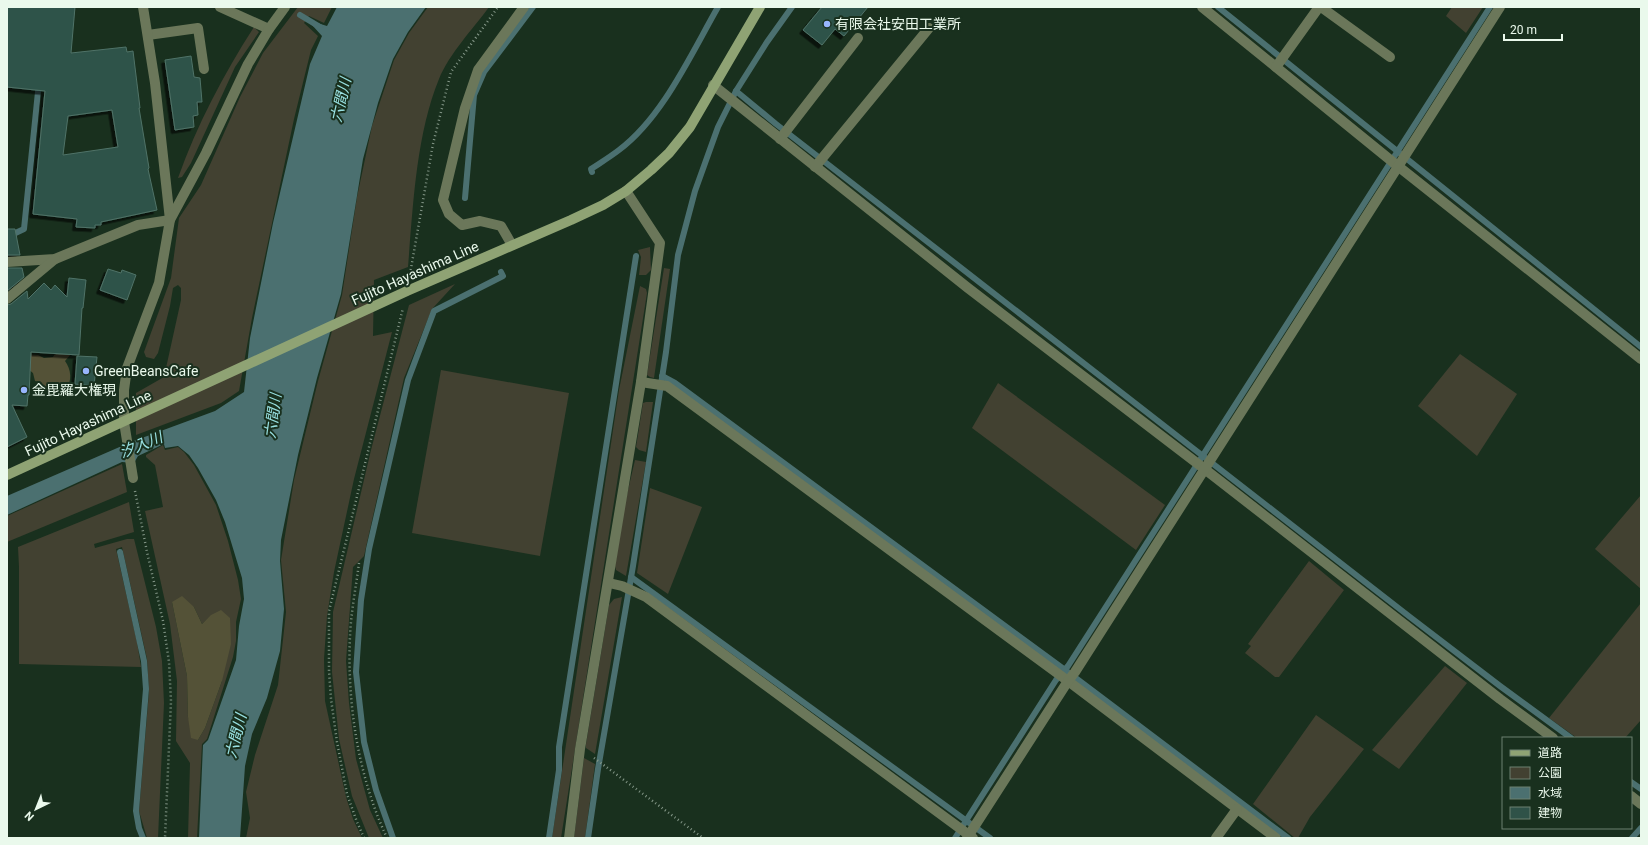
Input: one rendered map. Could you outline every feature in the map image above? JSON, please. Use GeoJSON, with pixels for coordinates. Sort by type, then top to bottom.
{"type":"FeatureCollection","features":[{"type":"Feature","properties":{"kind":"main road","name":"Fujito Hayashima Line"},"geometry":{"type":"LineString","coordinates":[[7,476],[407,291],[572,220],[603,205],[626,190],[651,170],[669,152],[690,127],[760,7]]}},
{"type":"Feature","properties":{"kind":"street"},"geometry":{"type":"LineString","coordinates":[[133,478],[125,435],[128,420],[124,390],[128,368],[159,283],[170,220],[148,35],[143,7]]}},
{"type":"Feature","properties":{"kind":"street"},"geometry":{"type":"LineString","coordinates":[[220,7],[269,29]]}},
{"type":"Feature","properties":{"kind":"street"},"geometry":{"type":"LineString","coordinates":[[170,220],[202,160],[248,64],[269,29],[285,7]]}},
{"type":"Feature","properties":{"kind":"street"},"geometry":{"type":"LineString","coordinates":[[512,245],[501,226],[480,221],[462,225],[449,214],[443,200],[465,108],[478,70],[524,7]]}},
{"type":"Feature","properties":{"kind":"street"},"geometry":{"type":"LineString","coordinates":[[1202,7],[1398,160],[1641,359]]}},
{"type":"Feature","properties":{"kind":"street"},"geometry":{"type":"LineString","coordinates":[[1277,65],[1320,7],[1390,57]]}},
{"type":"Feature","properties":{"kind":"street"},"geometry":{"type":"LineString","coordinates":[[608,583],[622,586],[638,593],[969,831],[1066,676],[1202,465],[1215,453],[1398,160],[1500,7]]}},
{"type":"Feature","properties":{"kind":"street"},"geometry":{"type":"LineString","coordinates":[[148,35],[198,28],[204,69]]}},
{"type":"Feature","properties":{"kind":"street"},"geometry":{"type":"LineString","coordinates":[[816,165],[929,28]]}},
{"type":"Feature","properties":{"kind":"street"},"geometry":{"type":"LineString","coordinates":[[784,133],[858,38]]}},
{"type":"Feature","properties":{"kind":"street"},"geometry":{"type":"LineString","coordinates":[[713,86],[739,107],[784,133],[816,165],[968,288],[1202,465],[1494,694],[1552,737]]}},
{"type":"Feature","properties":{"kind":"street"},"geometry":{"type":"LineString","coordinates":[[569,838],[580,749],[641,382],[660,243],[626,190]]}},
{"type":"Feature","properties":{"kind":"street"},"geometry":{"type":"LineString","coordinates":[[7,262],[54,259],[138,225],[170,220]]}},
{"type":"Feature","properties":{"kind":"street"},"geometry":{"type":"LineString","coordinates":[[7,300],[54,259]]}},
{"type":"Feature","properties":{"kind":"street"},"geometry":{"type":"LineString","coordinates":[[641,382],[667,386],[1066,676],[1276,838]]}},
{"type":"Feature","properties":{"kind":"street"},"geometry":{"type":"LineString","coordinates":[[1632,797],[1641,804]]}},
{"type":"Feature","properties":{"kind":"street"},"geometry":{"type":"LineString","coordinates":[[1216,838],[1237,809]]}},
{"type":"Feature","properties":{"kind":"path"},"geometry":{"type":"LineString","coordinates":[[364,838],[348,794],[330,699],[329,611],[407,291],[433,144],[451,72],[498,7]]}},
{"type":"Feature","properties":{"kind":"path"},"geometry":{"type":"LineString","coordinates":[[133,478],[146,552],[163,621],[169,662],[171,701],[165,838]]}},
{"type":"Feature","properties":{"kind":"path"},"geometry":{"type":"LineString","coordinates":[[359,563],[350,635],[350,684],[356,736],[366,785],[379,820],[388,838]]}},
{"type":"Feature","properties":{"kind":"path"},"geometry":{"type":"LineString","coordinates":[[593,757],[703,838]]}},
{"type":"Feature","properties":{"kind":"green space"},"geometry":{"type":"Polygon","coordinates":[[[298,7],[332,7],[324,23],[309,16],[304,23],[318,36],[311,50],[294,119],[252,318],[239,391],[221,403],[136,435],[136,393],[164,377],[181,300],[181,288],[178,285],[173,288],[158,353],[154,359],[146,357],[144,352],[171,278],[179,218],[201,185],[240,97],[263,53],[298,7]]]}},
{"type":"Feature","properties":{"kind":"green space"},"geometry":{"type":"Polygon","coordinates":[[[428,7],[489,7],[449,60],[439,79],[431,101],[420,147],[408,267],[374,280],[373,336],[392,332],[354,479],[334,572],[327,616],[324,659],[325,701],[346,797],[353,819],[362,838],[246,838],[250,818],[246,792],[255,755],[278,685],[286,612],[281,560],[294,480],[318,381],[342,295],[357,197],[372,126],[394,60],[409,33],[428,7]]]}},
{"type":"Feature","properties":{"kind":"green space"},"geometry":{"type":"Polygon","coordinates":[[[1452,7],[1483,7],[1466,33],[1446,16],[1452,7]]]}},
{"type":"Feature","properties":{"kind":"green space"},"geometry":{"type":"Polygon","coordinates":[[[254,27],[259,32],[235,67],[191,163],[182,177],[178,178],[202,120],[232,63],[254,27]]]}},
{"type":"Feature","properties":{"kind":"green space"},"geometry":{"type":"Polygon","coordinates":[[[650,247],[651,270],[646,275],[639,275],[641,257],[638,250],[650,247]]]}},
{"type":"Feature","properties":{"kind":"green space"},"geometry":{"type":"Polygon","coordinates":[[[664,268],[670,269],[654,378],[647,375],[664,268]]]}},
{"type":"Feature","properties":{"kind":"green space"},"geometry":{"type":"Polygon","coordinates":[[[455,284],[432,309],[404,378],[364,556],[353,567],[346,661],[349,703],[356,759],[370,810],[383,838],[369,838],[352,796],[339,739],[332,672],[333,612],[371,450],[409,305],[455,284]]]}},
{"type":"Feature","properties":{"kind":"green space"},"geometry":{"type":"Polygon","coordinates":[[[640,286],[646,289],[647,293],[561,838],[552,838],[619,390],[640,286]]]}},
{"type":"Feature","properties":{"kind":"green space"},"geometry":{"type":"Polygon","coordinates":[[[1460,354],[1517,394],[1477,456],[1418,406],[1460,354]]]}},
{"type":"Feature","properties":{"kind":"green space"},"geometry":{"type":"Polygon","coordinates":[[[441,370],[569,393],[540,556],[412,533],[441,370]]]}},
{"type":"Feature","properties":{"kind":"green space"},"geometry":{"type":"Polygon","coordinates":[[[998,383],[1165,505],[1136,550],[972,428],[998,383]]]}},
{"type":"Feature","properties":{"kind":"green space"},"geometry":{"type":"Polygon","coordinates":[[[653,402],[646,452],[639,450],[636,447],[643,403],[653,402]]]}},
{"type":"Feature","properties":{"kind":"green space"},"geometry":{"type":"Polygon","coordinates":[[[163,445],[165,450],[178,447],[194,465],[216,505],[228,541],[238,580],[241,599],[236,622],[236,641],[233,657],[207,739],[202,744],[197,838],[188,838],[190,763],[176,741],[177,681],[170,624],[145,511],[163,507],[155,465],[146,457],[146,455],[163,445]],[[172,602],[187,676],[188,717],[198,740],[205,728],[222,681],[212,615],[202,624],[194,607],[172,602]]]}},
{"type":"Feature","properties":{"kind":"green space"},"geometry":{"type":"Polygon","coordinates":[[[635,460],[646,462],[626,576],[616,570],[615,566],[625,503],[635,460]]]}},
{"type":"Feature","properties":{"kind":"green space"},"geometry":{"type":"Polygon","coordinates":[[[122,464],[127,492],[7,542],[7,516],[122,464]]]}},
{"type":"Feature","properties":{"kind":"green space"},"geometry":{"type":"Polygon","coordinates":[[[650,488],[702,507],[668,594],[637,573],[650,488]]]}},
{"type":"Feature","properties":{"kind":"green space"},"geometry":{"type":"Polygon","coordinates":[[[1641,495],[1640,581],[1641,589],[1595,549],[1641,495]]]}},
{"type":"Feature","properties":{"kind":"green space"},"geometry":{"type":"Polygon","coordinates":[[[129,502],[134,532],[94,544],[95,548],[127,539],[134,539],[156,627],[162,661],[164,703],[158,838],[147,838],[139,811],[149,692],[147,659],[122,547],[116,549],[137,642],[141,667],[19,664],[18,547],[129,502]]]}},
{"type":"Feature","properties":{"kind":"green space"},"geometry":{"type":"Polygon","coordinates":[[[1309,561],[1344,590],[1279,677],[1275,677],[1245,653],[1251,646],[1248,644],[1309,561]]]}},
{"type":"Feature","properties":{"kind":"green space"},"geometry":{"type":"Polygon","coordinates":[[[622,597],[595,754],[586,748],[586,744],[609,605],[614,599],[622,597]]]}},
{"type":"Feature","properties":{"kind":"green space"},"geometry":{"type":"Polygon","coordinates":[[[1641,603],[1641,720],[1626,737],[1576,737],[1549,718],[1641,603]]]}},
{"type":"Feature","properties":{"kind":"green space"},"geometry":{"type":"Polygon","coordinates":[[[1445,666],[1467,683],[1399,769],[1372,750],[1445,666]]]}},
{"type":"Feature","properties":{"kind":"green space"},"geometry":{"type":"Polygon","coordinates":[[[1316,715],[1364,749],[1310,817],[1298,838],[1295,838],[1253,804],[1316,715]]]}},
{"type":"Feature","properties":{"kind":"green space"},"geometry":{"type":"Polygon","coordinates":[[[584,758],[595,764],[585,838],[574,838],[584,758]]]}},
{"type":"Feature","properties":{"kind":"shaded area"},"geometry":{"type":"Polygon","coordinates":[[[7,352],[38,355],[44,358],[53,357],[56,352],[71,354],[65,361],[69,368],[70,375],[68,386],[55,394],[48,391],[41,382],[35,381],[33,373],[7,352]]]}},
{"type":"Feature","properties":{"kind":"shaded area"},"geometry":{"type":"Polygon","coordinates":[[[182,596],[194,607],[202,624],[211,615],[221,610],[230,618],[231,644],[222,681],[205,728],[198,740],[191,738],[188,717],[187,676],[172,602],[182,596]]]}},
{"type":"Feature","properties":{"kind":"water"},"geometry":{"type":"Polygon","coordinates":[[[337,7],[426,7],[408,32],[393,59],[378,103],[363,159],[341,294],[317,378],[298,455],[281,540],[280,561],[284,609],[280,651],[267,698],[252,734],[245,766],[240,838],[199,838],[203,745],[208,740],[236,660],[239,626],[244,599],[242,578],[225,522],[216,500],[189,455],[178,446],[165,448],[164,444],[138,456],[134,463],[122,462],[7,515],[7,496],[131,442],[215,411],[244,392],[250,338],[273,223],[310,64],[322,36],[312,25],[314,22],[327,26],[337,7]]]}},
{"type":"Feature","properties":{"kind":"building"},"geometry":{"type":"Polygon","coordinates":[[[7,7],[75,7],[71,53],[126,47],[127,52],[133,51],[139,108],[148,169],[157,210],[101,222],[101,225],[95,225],[95,228],[76,227],[77,219],[33,214],[45,91],[7,87],[7,7]],[[112,110],[68,116],[63,155],[118,147],[112,110]]]}},
{"type":"Feature","properties":{"kind":"building","name":"有限会社安田工業所"},"geometry":{"type":"Polygon","coordinates":[[[822,7],[868,7],[844,36],[835,29],[822,45],[803,30],[822,7]]]}},
{"type":"Feature","properties":{"kind":"building"},"geometry":{"type":"Polygon","coordinates":[[[191,56],[194,77],[200,78],[202,102],[197,102],[198,115],[193,116],[194,127],[175,130],[165,60],[191,56]]]}},
{"type":"Feature","properties":{"kind":"building"},"geometry":{"type":"Polygon","coordinates":[[[7,229],[15,229],[20,255],[7,255],[7,229]]]}},
{"type":"Feature","properties":{"kind":"building"},"geometry":{"type":"Polygon","coordinates":[[[7,268],[22,268],[24,277],[7,291],[7,268]]]}},
{"type":"Feature","properties":{"kind":"building"},"geometry":{"type":"Polygon","coordinates":[[[108,269],[121,273],[122,270],[136,275],[127,300],[100,290],[108,269]]]}},
{"type":"Feature","properties":{"kind":"building"},"geometry":{"type":"Polygon","coordinates":[[[69,278],[86,280],[82,308],[79,355],[31,352],[27,406],[12,405],[27,437],[7,447],[7,305],[11,304],[27,291],[28,299],[44,283],[51,290],[55,285],[67,297],[69,278]]]}},
{"type":"Feature","properties":{"kind":"building","name":"GreenBeansCafe"},"geometry":{"type":"Polygon","coordinates":[[[77,356],[97,357],[94,386],[75,384],[77,356]]]}},
{"type":"Feature","properties":{"kind":"waterway"},"geometry":{"type":"LineString","coordinates":[[465,198],[474,95],[484,72],[533,7]]}},
{"type":"Feature","properties":{"kind":"waterway"},"geometry":{"type":"LineString","coordinates":[[592,172],[591,169],[609,158],[635,136],[663,103],[718,7]]}},
{"type":"Feature","properties":{"kind":"waterway"},"geometry":{"type":"LineString","coordinates":[[588,838],[598,769],[633,566],[666,352],[678,255],[695,191],[718,127],[736,91],[767,42],[792,7]]}},
{"type":"Feature","properties":{"kind":"waterway"},"geometry":{"type":"LineString","coordinates":[[1218,7],[1641,347]]}},
{"type":"Feature","properties":{"kind":"waterway"},"geometry":{"type":"LineString","coordinates":[[955,838],[1056,680],[1068,666],[1490,7]]}},
{"type":"Feature","properties":{"kind":"waterway"},"geometry":{"type":"LineString","coordinates":[[300,15],[320,27]]}},
{"type":"Feature","properties":{"kind":"waterway"},"geometry":{"type":"LineString","coordinates":[[7,237],[24,229],[39,82]]}},
{"type":"Feature","properties":{"kind":"waterway"},"geometry":{"type":"LineString","coordinates":[[736,91],[776,124],[1410,617],[1570,737]]}},
{"type":"Feature","properties":{"kind":"waterway"},"geometry":{"type":"LineString","coordinates":[[549,838],[559,770],[559,747],[636,256]]}},
{"type":"Feature","properties":{"kind":"waterway"},"geometry":{"type":"LineString","coordinates":[[393,838],[376,790],[364,742],[356,672],[361,600],[369,549],[408,380],[434,311],[503,276],[501,272]]}},
{"type":"Feature","properties":{"kind":"waterway"},"geometry":{"type":"LineString","coordinates":[[662,376],[675,383],[1065,670],[1288,838]]}},
{"type":"Feature","properties":{"kind":"waterway"},"geometry":{"type":"LineString","coordinates":[[120,552],[144,661],[146,689],[136,811],[139,828],[143,838]]}},
{"type":"Feature","properties":{"kind":"waterway"},"geometry":{"type":"LineString","coordinates":[[631,577],[990,838]]}},
{"type":"Feature","properties":{"kind":"waterway"},"geometry":{"type":"LineString","coordinates":[[1632,783],[1641,789]]}},
{"type":"Feature","properties":{"kind":"waterway"},"geometry":{"type":"LineString","coordinates":[[1632,838],[1641,828]]}},
{"type":"Feature","properties":{"kind":"place","name":"有限会社安田工業所"},"geometry":{"type":"Point","coordinates":[827,24]}},
{"type":"Feature","properties":{"kind":"place","name":"GreenBeansCafe"},"geometry":{"type":"Point","coordinates":[86,371]}},
{"type":"Feature","properties":{"kind":"place","name":"金毘羅大権現"},"geometry":{"type":"Point","coordinates":[24,390]}},
{"type":"Feature","properties":{"kind":"water label","name":"六間川"},"geometry":{"type":"Point","coordinates":[341,100]}},
{"type":"Feature","properties":{"kind":"water label","name":"六間川"},"geometry":{"type":"Point","coordinates":[273,416]}},
{"type":"Feature","properties":{"kind":"water label","name":"汐入川"},"geometry":{"type":"Point","coordinates":[141,445]}},
{"type":"Feature","properties":{"kind":"water label","name":"六間川"},"geometry":{"type":"Point","coordinates":[236,736]}}]}
